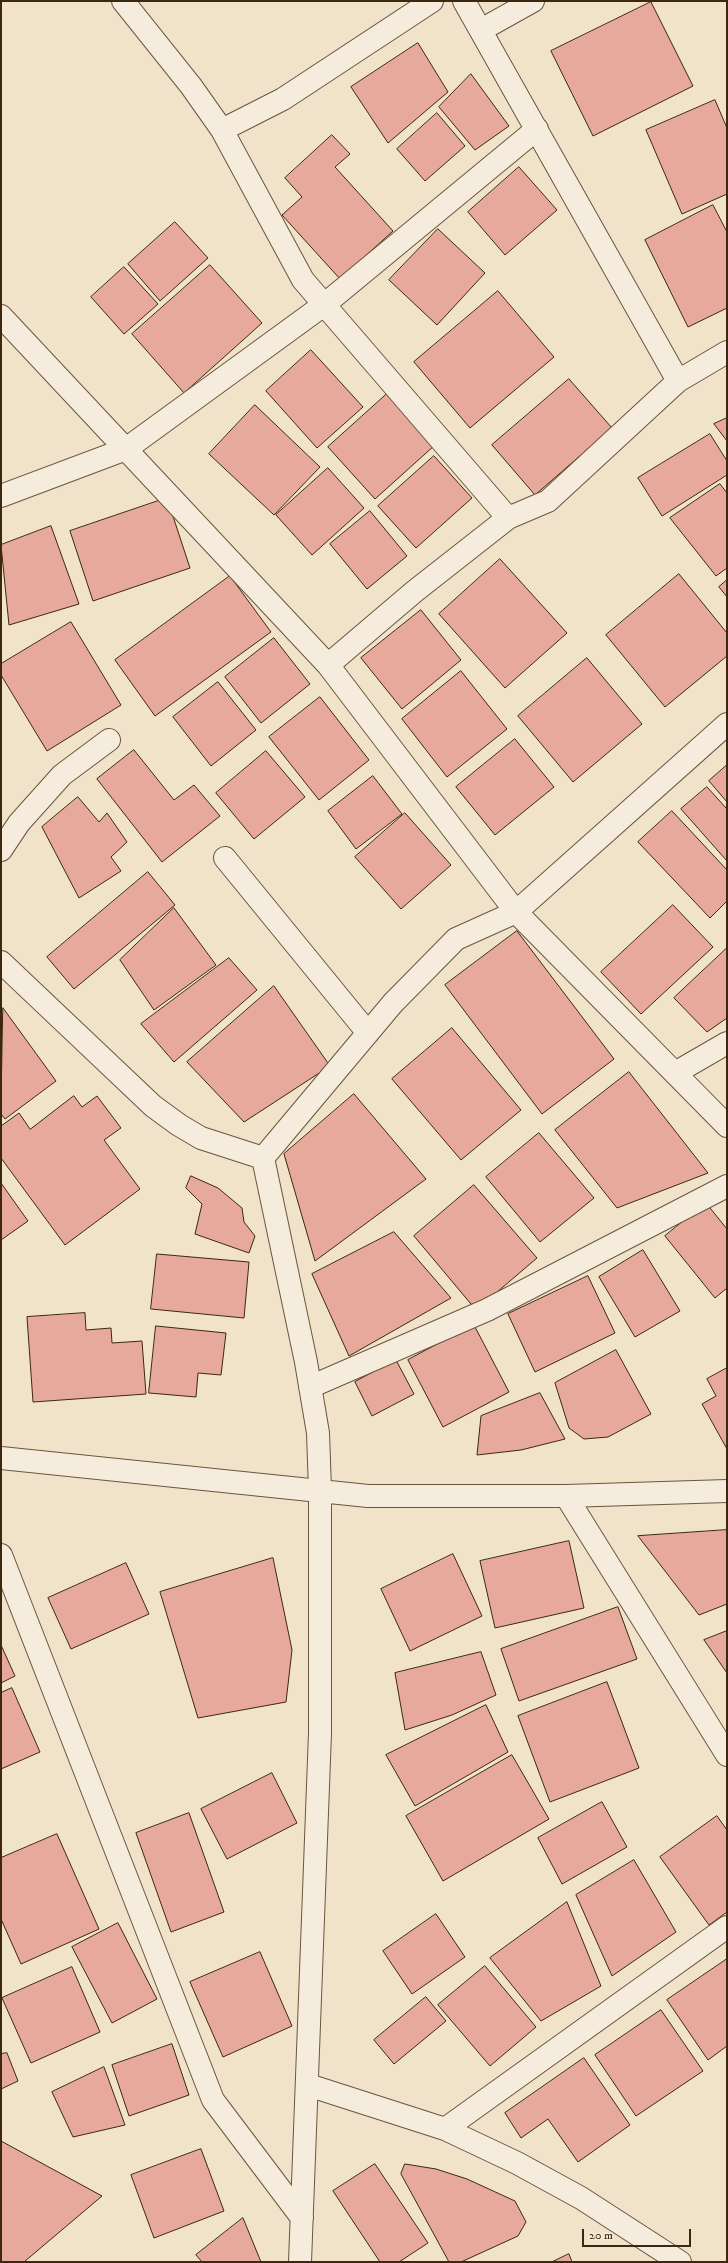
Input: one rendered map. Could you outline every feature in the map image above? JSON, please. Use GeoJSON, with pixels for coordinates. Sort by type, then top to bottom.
{"type":"FeatureCollection","features":[{"type":"Feature","properties":{"kind":"street"},"geometry":{"type":"LineString","coordinates":[[123,1],[191,86],[222,130],[303,280],[508,518]]}},
{"type":"Feature","properties":{"kind":"street"},"geometry":{"type":"LineString","coordinates":[[222,130],[282,99],[432,1]]}},
{"type":"Feature","properties":{"kind":"street"},"geometry":{"type":"LineString","coordinates":[[464,1],[678,381]]}},
{"type":"Feature","properties":{"kind":"street"},"geometry":{"type":"LineString","coordinates":[[481,30],[533,1]]}},
{"type":"Feature","properties":{"kind":"street"},"geometry":{"type":"LineString","coordinates":[[1,496],[126,449],[325,304],[537,129]]}},
{"type":"Feature","properties":{"kind":"street"},"geometry":{"type":"LineString","coordinates":[[1,316],[328,665],[516,912],[727,1126]]}},
{"type":"Feature","properties":{"kind":"street"},"geometry":{"type":"LineString","coordinates":[[328,665],[415,592],[508,518],[548,502],[678,381],[727,352]]}},
{"type":"Feature","properties":{"kind":"street"},"geometry":{"type":"LineString","coordinates":[[263,1158],[393,1003],[456,939],[516,912],[727,724]]}},
{"type":"Feature","properties":{"kind":"street"},"geometry":{"type":"LineString","coordinates":[[1,850],[18,823],[62,775],[109,740]]}},
{"type":"Feature","properties":{"kind":"street"},"geometry":{"type":"LineString","coordinates":[[225,858],[368,1033]]}},
{"type":"Feature","properties":{"kind":"street"},"geometry":{"type":"LineString","coordinates":[[1,962],[153,1106],[179,1125],[201,1138],[263,1158]]}},
{"type":"Feature","properties":{"kind":"street"},"geometry":{"type":"LineString","coordinates":[[675,1073],[727,1043]]}},
{"type":"Feature","properties":{"kind":"street"},"geometry":{"type":"LineString","coordinates":[[263,1158],[318,1433],[320,1490],[320,1734],[308,2085],[300,2262]]}},
{"type":"Feature","properties":{"kind":"street"},"geometry":{"type":"LineString","coordinates":[[310,1387],[486,1310],[727,1186]]}},
{"type":"Feature","properties":{"kind":"street"},"geometry":{"type":"LineString","coordinates":[[1,1458],[368,1496],[566,1496],[727,1491]]}},
{"type":"Feature","properties":{"kind":"street"},"geometry":{"type":"LineString","coordinates":[[566,1496],[727,1755]]}},
{"type":"Feature","properties":{"kind":"street"},"geometry":{"type":"LineString","coordinates":[[1,1555],[212,2100],[302,2218]]}},
{"type":"Feature","properties":{"kind":"street"},"geometry":{"type":"LineString","coordinates":[[445,2128],[727,1927]]}},
{"type":"Feature","properties":{"kind":"street"},"geometry":{"type":"LineString","coordinates":[[308,2085],[445,2128],[518,2163],[581,2198],[680,2262]]}},
{"type":"Feature","properties":{"kind":"building"},"geometry":{"type":"Polygon","coordinates":[[[651,2],[693,86],[593,136],[551,51],[651,2]]]}},
{"type":"Feature","properties":{"kind":"building"},"geometry":{"type":"Polygon","coordinates":[[[418,43],[448,92],[388,143],[351,87],[418,43]]]}},
{"type":"Feature","properties":{"kind":"building"},"geometry":{"type":"Polygon","coordinates":[[[471,74],[509,126],[475,150],[439,107],[471,74]]]}},
{"type":"Feature","properties":{"kind":"building"},"geometry":{"type":"Polygon","coordinates":[[[715,100],[727,128],[727,194],[682,214],[646,130],[715,100]]]}},
{"type":"Feature","properties":{"kind":"building"},"geometry":{"type":"Polygon","coordinates":[[[437,113],[465,146],[425,181],[397,149],[437,113]]]}},
{"type":"Feature","properties":{"kind":"building"},"geometry":{"type":"Polygon","coordinates":[[[332,135],[350,154],[335,167],[393,231],[340,279],[282,215],[302,197],[285,178],[332,135]]]}},
{"type":"Feature","properties":{"kind":"building"},"geometry":{"type":"Polygon","coordinates":[[[519,167],[557,210],[505,255],[468,212],[519,167]]]}},
{"type":"Feature","properties":{"kind":"building"},"geometry":{"type":"Polygon","coordinates":[[[713,205],[727,232],[727,308],[688,327],[645,240],[713,205]]]}},
{"type":"Feature","properties":{"kind":"building"},"geometry":{"type":"Polygon","coordinates":[[[175,222],[208,258],[160,301],[128,264],[175,222]]]}},
{"type":"Feature","properties":{"kind":"building"},"geometry":{"type":"Polygon","coordinates":[[[438,229],[485,273],[437,325],[389,280],[438,229]]]}},
{"type":"Feature","properties":{"kind":"building"},"geometry":{"type":"Polygon","coordinates":[[[210,265],[262,323],[184,393],[132,334],[210,265]]]}},
{"type":"Feature","properties":{"kind":"building"},"geometry":{"type":"Polygon","coordinates":[[[124,267],[158,304],[124,334],[91,297],[124,267]]]}},
{"type":"Feature","properties":{"kind":"building"},"geometry":{"type":"Polygon","coordinates":[[[498,291],[554,357],[470,428],[414,362],[498,291]]]}},
{"type":"Feature","properties":{"kind":"building"},"geometry":{"type":"Polygon","coordinates":[[[311,350],[363,407],[317,448],[266,391],[311,350]]]}},
{"type":"Feature","properties":{"kind":"building"},"geometry":{"type":"Polygon","coordinates":[[[569,379],[612,428],[535,495],[492,445],[569,379]]]}},
{"type":"Feature","properties":{"kind":"building"},"geometry":{"type":"Polygon","coordinates":[[[388,393],[435,445],[375,499],[328,447],[388,393]]]}},
{"type":"Feature","properties":{"kind":"building"},"geometry":{"type":"Polygon","coordinates":[[[255,405],[320,467],[274,515],[209,454],[255,405]]]}},
{"type":"Feature","properties":{"kind":"building"},"geometry":{"type":"Polygon","coordinates":[[[727,418],[727,441],[714,424],[727,418]]]}},
{"type":"Feature","properties":{"kind":"building"},"geometry":{"type":"Polygon","coordinates":[[[710,434],[727,461],[727,475],[662,516],[638,478],[710,434]]]}},
{"type":"Feature","properties":{"kind":"building"},"geometry":{"type":"Polygon","coordinates":[[[434,456],[472,498],[416,548],[378,506],[434,456]]]}},
{"type":"Feature","properties":{"kind":"building"},"geometry":{"type":"Polygon","coordinates":[[[328,468],[364,508],[312,555],[276,515],[328,468]]]}},
{"type":"Feature","properties":{"kind":"building"},"geometry":{"type":"Polygon","coordinates":[[[720,484],[727,493],[727,568],[716,576],[670,518],[720,484]]]}},
{"type":"Feature","properties":{"kind":"building"},"geometry":{"type":"Polygon","coordinates":[[[167,498],[190,568],[93,601],[70,531],[167,498]]]}},
{"type":"Feature","properties":{"kind":"building"},"geometry":{"type":"Polygon","coordinates":[[[370,511],[407,556],[367,589],[330,544],[370,511]]]}},
{"type":"Feature","properties":{"kind":"building"},"geometry":{"type":"Polygon","coordinates":[[[51,526],[79,604],[9,625],[1,545],[51,526]]]}},
{"type":"Feature","properties":{"kind":"building"},"geometry":{"type":"Polygon","coordinates":[[[500,559],[567,633],[505,688],[439,614],[500,559]]]}},
{"type":"Feature","properties":{"kind":"building"},"geometry":{"type":"Polygon","coordinates":[[[679,574],[727,633],[727,656],[665,707],[606,635],[679,574]]]}},
{"type":"Feature","properties":{"kind":"building"},"geometry":{"type":"Polygon","coordinates":[[[230,576],[271,632],[155,716],[115,660],[230,576]]]}},
{"type":"Feature","properties":{"kind":"building"},"geometry":{"type":"Polygon","coordinates":[[[727,580],[727,597],[719,587],[727,580]]]}},
{"type":"Feature","properties":{"kind":"building"},"geometry":{"type":"Polygon","coordinates":[[[421,610],[461,660],[402,709],[361,658],[421,610]]]}},
{"type":"Feature","properties":{"kind":"building"},"geometry":{"type":"Polygon","coordinates":[[[71,622],[121,705],[47,751],[1,675],[1,664],[71,622]]]}},
{"type":"Feature","properties":{"kind":"building"},"geometry":{"type":"Polygon","coordinates":[[[274,638],[310,684],[261,723],[225,677],[274,638]]]}},
{"type":"Feature","properties":{"kind":"building"},"geometry":{"type":"Polygon","coordinates":[[[587,658],[642,724],[573,782],[518,716],[587,658]]]}},
{"type":"Feature","properties":{"kind":"building"},"geometry":{"type":"Polygon","coordinates":[[[461,671],[507,729],[447,777],[402,719],[461,671]]]}},
{"type":"Feature","properties":{"kind":"building"},"geometry":{"type":"Polygon","coordinates":[[[218,682],[256,730],[211,766],[173,717],[218,682]]]}},
{"type":"Feature","properties":{"kind":"building"},"geometry":{"type":"Polygon","coordinates":[[[320,697],[369,760],[319,800],[269,737],[320,697]]]}},
{"type":"Feature","properties":{"kind":"building"},"geometry":{"type":"Polygon","coordinates":[[[515,739],[554,787],[495,835],[456,787],[515,739]]]}},
{"type":"Feature","properties":{"kind":"building"},"geometry":{"type":"Polygon","coordinates":[[[134,750],[174,800],[194,785],[220,816],[162,862],[97,779],[134,750]]]}},
{"type":"Feature","properties":{"kind":"building"},"geometry":{"type":"Polygon","coordinates":[[[266,751],[305,797],[254,839],[216,793],[266,751]]]}},
{"type":"Feature","properties":{"kind":"building"},"geometry":{"type":"Polygon","coordinates":[[[727,765],[727,802],[709,781],[727,765]]]}},
{"type":"Feature","properties":{"kind":"building"},"geometry":{"type":"Polygon","coordinates":[[[373,776],[402,814],[356,849],[328,811],[373,776]]]}},
{"type":"Feature","properties":{"kind":"building"},"geometry":{"type":"Polygon","coordinates":[[[707,787],[727,809],[727,861],[681,809],[707,787]]]}},
{"type":"Feature","properties":{"kind":"building"},"geometry":{"type":"Polygon","coordinates":[[[78,797],[99,822],[107,813],[127,842],[111,857],[121,871],[79,898],[42,827],[78,797]]]}},
{"type":"Feature","properties":{"kind":"building"},"geometry":{"type":"Polygon","coordinates":[[[672,811],[727,870],[727,901],[710,918],[638,842],[672,811]]]}},
{"type":"Feature","properties":{"kind":"building"},"geometry":{"type":"Polygon","coordinates":[[[405,813],[451,865],[401,909],[355,857],[405,813]]]}},
{"type":"Feature","properties":{"kind":"building"},"geometry":{"type":"Polygon","coordinates":[[[148,872],[175,905],[74,989],[47,957],[148,872]]]}},
{"type":"Feature","properties":{"kind":"building"},"geometry":{"type":"Polygon","coordinates":[[[673,905],[713,947],[641,1014],[601,972],[673,905]]]}},
{"type":"Feature","properties":{"kind":"building"},"geometry":{"type":"Polygon","coordinates":[[[174,908],[216,965],[154,1010],[120,960],[174,908]]]}},
{"type":"Feature","properties":{"kind":"building"},"geometry":{"type":"Polygon","coordinates":[[[517,931],[614,1059],[542,1114],[445,985],[517,931]]]}},
{"type":"Feature","properties":{"kind":"building"},"geometry":{"type":"Polygon","coordinates":[[[727,948],[727,1018],[707,1032],[674,998],[727,948]]]}},
{"type":"Feature","properties":{"kind":"building"},"geometry":{"type":"Polygon","coordinates":[[[229,958],[257,990],[174,1062],[141,1024],[229,958]]]}},
{"type":"Feature","properties":{"kind":"building"},"geometry":{"type":"Polygon","coordinates":[[[274,986],[330,1066],[244,1122],[187,1062],[274,986]]]}},
{"type":"Feature","properties":{"kind":"building"},"geometry":{"type":"Polygon","coordinates":[[[3,1008],[56,1081],[5,1119],[1,1114],[3,1008]]]}},
{"type":"Feature","properties":{"kind":"building"},"geometry":{"type":"Polygon","coordinates":[[[452,1028],[521,1110],[461,1160],[392,1079],[452,1028]]]}},
{"type":"Feature","properties":{"kind":"building"},"geometry":{"type":"Polygon","coordinates":[[[629,1072],[708,1173],[617,1208],[555,1130],[629,1072]]]}},
{"type":"Feature","properties":{"kind":"building"},"geometry":{"type":"Polygon","coordinates":[[[354,1094],[426,1179],[315,1261],[284,1154],[354,1094]]]}},
{"type":"Feature","properties":{"kind":"building"},"geometry":{"type":"Polygon","coordinates":[[[74,1096],[82,1107],[97,1096],[121,1128],[104,1140],[140,1189],[65,1245],[1,1158],[1,1126],[19,1113],[30,1129],[74,1096]]]}},
{"type":"Feature","properties":{"kind":"building"},"geometry":{"type":"Polygon","coordinates":[[[539,1133],[594,1198],[540,1242],[486,1177],[539,1133]]]}},
{"type":"Feature","properties":{"kind":"building"},"geometry":{"type":"Polygon","coordinates":[[[191,1176],[218,1188],[242,1208],[244,1222],[255,1236],[249,1253],[195,1234],[202,1204],[186,1188],[191,1176]]]}},
{"type":"Feature","properties":{"kind":"building"},"geometry":{"type":"Polygon","coordinates":[[[1,1183],[28,1221],[1,1240],[1,1183]]]}},
{"type":"Feature","properties":{"kind":"building"},"geometry":{"type":"Polygon","coordinates":[[[474,1185],[537,1258],[476,1310],[414,1236],[474,1185]]]}},
{"type":"Feature","properties":{"kind":"building"},"geometry":{"type":"Polygon","coordinates":[[[706,1203],[727,1229],[727,1288],[715,1298],[665,1236],[706,1203]]]}},
{"type":"Feature","properties":{"kind":"building"},"geometry":{"type":"Polygon","coordinates":[[[394,1232],[451,1298],[349,1356],[312,1274],[394,1232]]]}},
{"type":"Feature","properties":{"kind":"building"},"geometry":{"type":"Polygon","coordinates":[[[643,1250],[680,1311],[635,1337],[599,1277],[643,1250]]]}},
{"type":"Feature","properties":{"kind":"building"},"geometry":{"type":"Polygon","coordinates":[[[157,1254],[249,1262],[244,1318],[151,1309],[157,1254]]]}},
{"type":"Feature","properties":{"kind":"building"},"geometry":{"type":"Polygon","coordinates":[[[588,1276],[615,1333],[535,1372],[508,1314],[588,1276]]]}},
{"type":"Feature","properties":{"kind":"building"},"geometry":{"type":"Polygon","coordinates":[[[85,1313],[86,1330],[111,1328],[112,1343],[142,1341],[146,1394],[33,1402],[27,1317],[85,1313]]]}},
{"type":"Feature","properties":{"kind":"building"},"geometry":{"type":"Polygon","coordinates":[[[474,1325],[509,1392],[443,1427],[408,1360],[474,1325]]]}},
{"type":"Feature","properties":{"kind":"building"},"geometry":{"type":"Polygon","coordinates":[[[156,1326],[226,1333],[221,1375],[198,1373],[196,1397],[149,1393],[156,1326]]]}},
{"type":"Feature","properties":{"kind":"building"},"geometry":{"type":"Polygon","coordinates":[[[616,1350],[651,1414],[608,1437],[584,1439],[569,1428],[555,1383],[616,1350]]]}},
{"type":"Feature","properties":{"kind":"building"},"geometry":{"type":"Polygon","coordinates":[[[396,1360],[414,1394],[372,1416],[355,1382],[396,1360]]]}},
{"type":"Feature","properties":{"kind":"building"},"geometry":{"type":"Polygon","coordinates":[[[727,1368],[727,1449],[702,1404],[716,1396],[707,1379],[727,1368]]]}},
{"type":"Feature","properties":{"kind":"building"},"geometry":{"type":"Polygon","coordinates":[[[540,1393],[565,1439],[521,1450],[477,1455],[481,1416],[540,1393]]]}},
{"type":"Feature","properties":{"kind":"building"},"geometry":{"type":"Polygon","coordinates":[[[727,1530],[727,1604],[699,1615],[638,1536],[727,1530]]]}},
{"type":"Feature","properties":{"kind":"building"},"geometry":{"type":"Polygon","coordinates":[[[569,1541],[584,1608],[495,1628],[480,1561],[569,1541]]]}},
{"type":"Feature","properties":{"kind":"building"},"geometry":{"type":"Polygon","coordinates":[[[453,1554],[482,1616],[410,1651],[381,1589],[453,1554]]]}},
{"type":"Feature","properties":{"kind":"building"},"geometry":{"type":"Polygon","coordinates":[[[273,1558],[292,1650],[286,1702],[198,1718],[160,1592],[273,1558]]]}},
{"type":"Feature","properties":{"kind":"building"},"geometry":{"type":"Polygon","coordinates":[[[126,1563],[149,1614],[71,1649],[48,1598],[126,1563]]]}},
{"type":"Feature","properties":{"kind":"building"},"geometry":{"type":"Polygon","coordinates":[[[618,1607],[637,1659],[519,1701],[501,1649],[618,1607]]]}},
{"type":"Feature","properties":{"kind":"building"},"geometry":{"type":"Polygon","coordinates":[[[727,1631],[727,1673],[704,1640],[727,1631]]]}},
{"type":"Feature","properties":{"kind":"building"},"geometry":{"type":"Polygon","coordinates":[[[1,1645],[15,1676],[1,1683],[1,1645]]]}},
{"type":"Feature","properties":{"kind":"building"},"geometry":{"type":"Polygon","coordinates":[[[481,1652],[496,1695],[452,1715],[405,1730],[395,1673],[481,1652]]]}},
{"type":"Feature","properties":{"kind":"building"},"geometry":{"type":"Polygon","coordinates":[[[607,1682],[639,1768],[550,1802],[518,1716],[607,1682]]]}},
{"type":"Feature","properties":{"kind":"building"},"geometry":{"type":"Polygon","coordinates":[[[12,1688],[40,1752],[1,1769],[1,1693],[12,1688]]]}},
{"type":"Feature","properties":{"kind":"building"},"geometry":{"type":"Polygon","coordinates":[[[486,1705],[508,1752],[415,1806],[386,1755],[486,1705]]]}},
{"type":"Feature","properties":{"kind":"building"},"geometry":{"type":"Polygon","coordinates":[[[512,1755],[549,1819],[443,1881],[406,1816],[512,1755]]]}},
{"type":"Feature","properties":{"kind":"building"},"geometry":{"type":"Polygon","coordinates":[[[272,1773],[297,1823],[227,1859],[201,1809],[272,1773]]]}},
{"type":"Feature","properties":{"kind":"building"},"geometry":{"type":"Polygon","coordinates":[[[602,1802],[627,1847],[562,1884],[538,1838],[602,1802]]]}},
{"type":"Feature","properties":{"kind":"building"},"geometry":{"type":"Polygon","coordinates":[[[189,1813],[224,1912],[171,1932],[136,1833],[189,1813]]]}},
{"type":"Feature","properties":{"kind":"building"},"geometry":{"type":"Polygon","coordinates":[[[717,1816],[727,1830],[727,1912],[709,1925],[660,1857],[717,1816]]]}},
{"type":"Feature","properties":{"kind":"building"},"geometry":{"type":"Polygon","coordinates":[[[57,1834],[99,1929],[21,1964],[1,1919],[1,1858],[57,1834]]]}},
{"type":"Feature","properties":{"kind":"building"},"geometry":{"type":"Polygon","coordinates":[[[634,1860],[676,1932],[612,1976],[576,1895],[634,1860]]]}},
{"type":"Feature","properties":{"kind":"building"},"geometry":{"type":"Polygon","coordinates":[[[567,1902],[601,1986],[541,2021],[490,1958],[567,1902]]]}},
{"type":"Feature","properties":{"kind":"building"},"geometry":{"type":"Polygon","coordinates":[[[436,1914],[465,1957],[412,1994],[383,1951],[436,1914]]]}},
{"type":"Feature","properties":{"kind":"building"},"geometry":{"type":"Polygon","coordinates":[[[118,1923],[157,1999],[112,2023],[72,1947],[118,1923]]]}},
{"type":"Feature","properties":{"kind":"building"},"geometry":{"type":"Polygon","coordinates":[[[260,1952],[292,2026],[223,2057],[190,1982],[260,1952]]]}},
{"type":"Feature","properties":{"kind":"building"},"geometry":{"type":"Polygon","coordinates":[[[727,1959],[727,2046],[708,2060],[667,2000],[727,1959]]]}},
{"type":"Feature","properties":{"kind":"building"},"geometry":{"type":"Polygon","coordinates":[[[485,1966],[536,2027],[490,2066],[438,2005],[485,1966]]]}},
{"type":"Feature","properties":{"kind":"building"},"geometry":{"type":"Polygon","coordinates":[[[72,1967],[100,2032],[31,2063],[2,1998],[72,1967]]]}},
{"type":"Feature","properties":{"kind":"building"},"geometry":{"type":"Polygon","coordinates":[[[426,1997],[446,2021],[394,2064],[374,2040],[426,1997]]]}},
{"type":"Feature","properties":{"kind":"building"},"geometry":{"type":"Polygon","coordinates":[[[661,2010],[703,2071],[636,2116],[595,2055],[661,2010]]]}},
{"type":"Feature","properties":{"kind":"building"},"geometry":{"type":"Polygon","coordinates":[[[172,2044],[189,2095],[129,2116],[112,2065],[172,2044]]]}},
{"type":"Feature","properties":{"kind":"building"},"geometry":{"type":"Polygon","coordinates":[[[7,2053],[18,2081],[1,2089],[1,2054],[7,2053]]]}},
{"type":"Feature","properties":{"kind":"building"},"geometry":{"type":"Polygon","coordinates":[[[584,2058],[630,2125],[578,2162],[548,2119],[521,2138],[505,2113],[584,2058]]]}},
{"type":"Feature","properties":{"kind":"building"},"geometry":{"type":"Polygon","coordinates":[[[104,2067],[125,2125],[73,2137],[52,2092],[104,2067]]]}},
{"type":"Feature","properties":{"kind":"building"},"geometry":{"type":"Polygon","coordinates":[[[1,2141],[102,2196],[24,2262],[1,2262],[1,2141]]]}},
{"type":"Feature","properties":{"kind":"building"},"geometry":{"type":"Polygon","coordinates":[[[201,2149],[224,2211],[154,2238],[131,2175],[201,2149]]]}},
{"type":"Feature","properties":{"kind":"building"},"geometry":{"type":"Polygon","coordinates":[[[375,2164],[428,2243],[399,2262],[380,2262],[333,2191],[375,2164]]]}},
{"type":"Feature","properties":{"kind":"building"},"geometry":{"type":"Polygon","coordinates":[[[405,2164],[436,2169],[467,2179],[515,2201],[526,2222],[518,2236],[461,2262],[449,2262],[401,2174],[405,2164]]]}},
{"type":"Feature","properties":{"kind":"building"},"geometry":{"type":"Polygon","coordinates":[[[243,2218],[261,2262],[202,2262],[196,2255],[243,2218]]]}},
{"type":"Feature","properties":{"kind":"building"},"geometry":{"type":"Polygon","coordinates":[[[569,2254],[572,2262],[552,2262],[569,2254]]]}}]}
